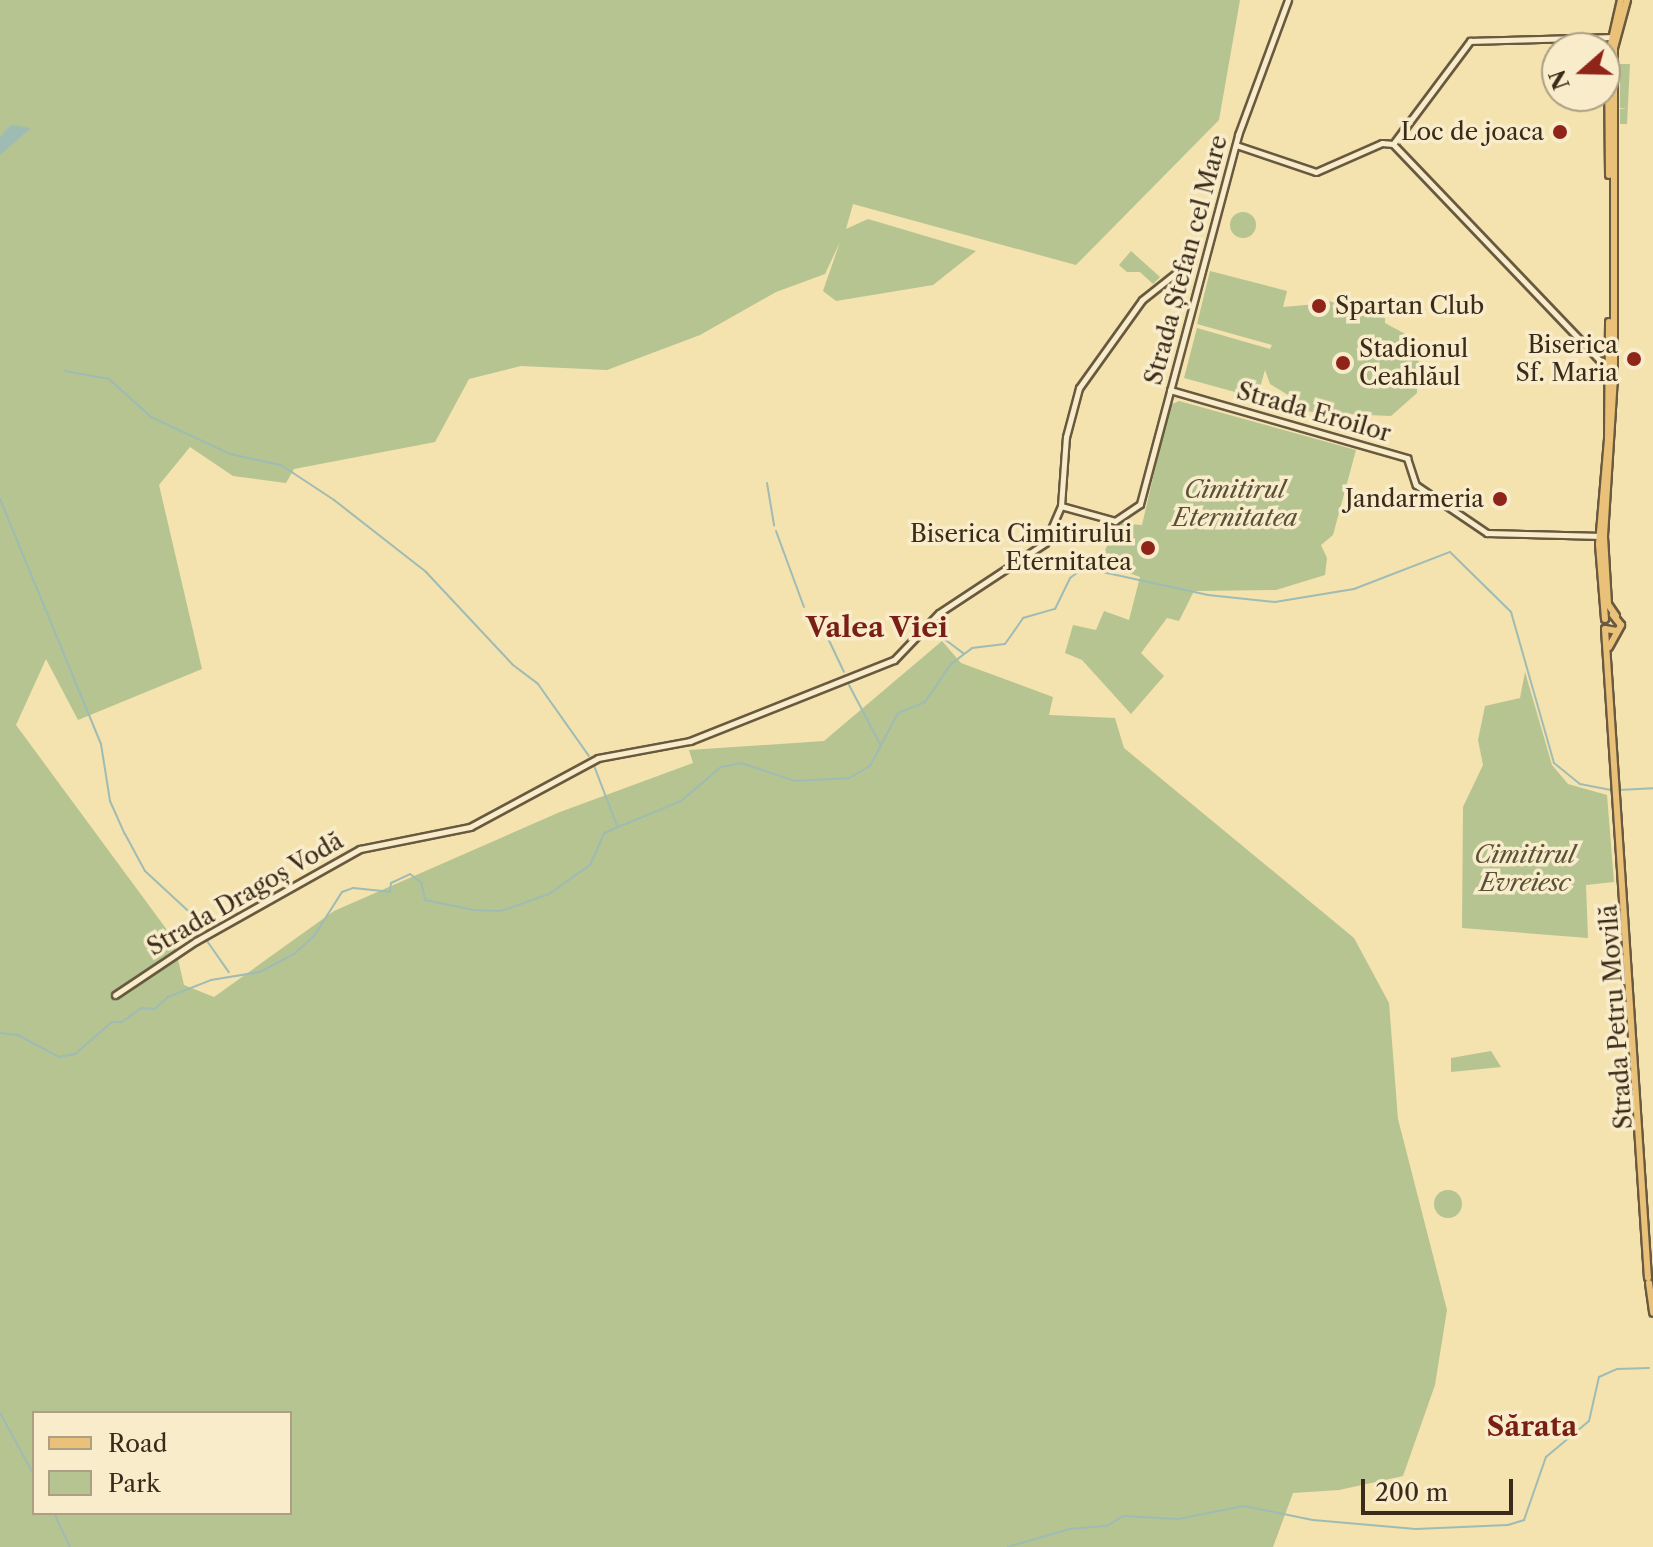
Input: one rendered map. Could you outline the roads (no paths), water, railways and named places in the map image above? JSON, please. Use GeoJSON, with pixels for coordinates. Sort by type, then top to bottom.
{"type":"FeatureCollection","features":[{"type":"Feature","properties":{"kind":"main road"},"geometry":{"type":"LineString","coordinates":[[1614,32],[1624,0]]}},
{"type":"Feature","properties":{"kind":"main road"},"geometry":{"type":"LineString","coordinates":[[1608,651],[1621,622],[1608,604],[1602,536],[1612,371],[1614,48],[1624,0]]}},
{"type":"Feature","properties":{"kind":"main road"},"geometry":{"type":"LineString","coordinates":[[1612,112],[1612,371]]}},
{"type":"Feature","properties":{"kind":"main road","name":"Strada Petru Movilă"},"geometry":{"type":"LineString","coordinates":[[1602,536],[1605,629],[1619,794],[1653,1313]]}},
{"type":"Feature","properties":{"kind":"main road"},"geometry":{"type":"LineString","coordinates":[[1605,619],[1616,616]]}},
{"type":"Feature","properties":{"kind":"main road"},"geometry":{"type":"LineString","coordinates":[[1605,629],[1617,631]]}},
{"type":"Feature","properties":{"kind":"main road","name":"Strada Petru Movilă"},"geometry":{"type":"LineString","coordinates":[[1649,1247],[1653,1256]]}},
{"type":"Feature","properties":{"kind":"main road"},"geometry":{"type":"LineString","coordinates":[[1650,1283],[1653,1270]]}},
{"type":"Feature","properties":{"kind":"street","name":"Strada Ștefan cel Mare"},"geometry":{"type":"LineString","coordinates":[[1061,506],[1115,521],[1140,504],[1236,145],[1288,0]]}},
{"type":"Feature","properties":{"kind":"street"},"geometry":{"type":"LineString","coordinates":[[1393,144],[1472,41],[1541,39]]}},
{"type":"Feature","properties":{"kind":"street"},"geometry":{"type":"LineString","coordinates":[[1236,145],[1316,172],[1382,143],[1393,144],[1556,317],[1612,371]]}},
{"type":"Feature","properties":{"kind":"street","name":"Strada Dragoș Vodă"},"geometry":{"type":"LineString","coordinates":[[115,995],[196,941],[360,849],[470,827],[598,758],[690,741],[885,664],[939,613],[1040,549],[1061,506],[1064,450],[1079,388],[1142,300],[1191,261]]}},
{"type":"Feature","properties":{"kind":"street","name":"Strada Eroilor"},"geometry":{"type":"LineString","coordinates":[[1170,390],[1407,458],[1416,485],[1487,533],[1602,536]]}},
{"type":"Feature","properties":{"kind":"water"},"geometry":{"type":"Polygon","coordinates":[[[11,125],[31,128],[0,155],[0,137],[11,125]]]}},
{"type":"Feature","properties":{"kind":"waterway"},"geometry":{"type":"LineString","coordinates":[[65,371],[109,379],[151,417],[230,454],[281,465],[334,500],[426,572],[513,665],[538,684],[589,756]]}},
{"type":"Feature","properties":{"kind":"waterway"},"geometry":{"type":"LineString","coordinates":[[767,483],[774,525]]}},
{"type":"Feature","properties":{"kind":"waterway"},"geometry":{"type":"LineString","coordinates":[[0,499],[101,744],[110,801],[125,834],[145,871],[197,919],[203,932]]}},
{"type":"Feature","properties":{"kind":"waterway"},"geometry":{"type":"LineString","coordinates":[[776,531],[804,607]]}},
{"type":"Feature","properties":{"kind":"waterway"},"geometry":{"type":"LineString","coordinates":[[0,1033],[18,1035],[59,1057],[75,1054],[112,1022],[122,1022],[141,1008],[155,1009],[168,997],[211,980],[260,972],[294,954],[314,936],[342,892],[353,888],[390,892],[391,883],[410,874],[421,882],[425,900],[474,910],[501,911],[549,894],[590,865],[604,833],[681,801],[721,767],[741,763],[795,781],[849,778],[870,766],[898,713],[925,702],[951,664],[972,648],[1005,644],[1023,618],[1055,609],[1070,578],[1084,568],[1208,595],[1275,602],[1354,589],[1450,552],[1511,612],[1554,763],[1580,784],[1612,790]]}},
{"type":"Feature","properties":{"kind":"waterway"},"geometry":{"type":"LineString","coordinates":[[806,615],[814,624]]}},
{"type":"Feature","properties":{"kind":"waterway"},"geometry":{"type":"LineString","coordinates":[[825,632],[844,672]]}},
{"type":"Feature","properties":{"kind":"waterway"},"geometry":{"type":"LineString","coordinates":[[943,638],[964,654]]}},
{"type":"Feature","properties":{"kind":"waterway"},"geometry":{"type":"LineString","coordinates":[[849,685],[880,744]]}},
{"type":"Feature","properties":{"kind":"waterway"},"geometry":{"type":"LineString","coordinates":[[593,763],[617,826]]}},
{"type":"Feature","properties":{"kind":"waterway"},"geometry":{"type":"LineString","coordinates":[[1618,790],[1653,788]]}},
{"type":"Feature","properties":{"kind":"waterway"},"geometry":{"type":"LineString","coordinates":[[207,941],[229,972]]}},
{"type":"Feature","properties":{"kind":"waterway"},"geometry":{"type":"LineString","coordinates":[[1008,1547],[1069,1529],[1107,1526],[1123,1516],[1178,1519],[1244,1506],[1313,1520],[1416,1529],[1508,1525],[1524,1520],[1546,1457],[1589,1421],[1599,1377],[1617,1369],[1649,1368]]}},
{"type":"Feature","properties":{"kind":"waterway"},"geometry":{"type":"LineString","coordinates":[[0,1413],[32,1471]]}},
{"type":"Feature","properties":{"kind":"waterway"},"geometry":{"type":"LineString","coordinates":[[55,1515],[70,1547]]}},
{"type":"Feature","properties":{"kind":"place","name":"Loc de joaca"},"geometry":{"type":"Point","coordinates":[1560,132]}},
{"type":"Feature","properties":{"kind":"place","name":"Spartan Club"},"geometry":{"type":"Point","coordinates":[1319,306]}},
{"type":"Feature","properties":{"kind":"place","name":"Biserica Sf. Maria"},"geometry":{"type":"Point","coordinates":[1634,359]}},
{"type":"Feature","properties":{"kind":"place","name":"Stadionul Ceahlăul"},"geometry":{"type":"Point","coordinates":[1343,363]}},
{"type":"Feature","properties":{"kind":"place","name":"Jandarmeria"},"geometry":{"type":"Point","coordinates":[1500,499]}},
{"type":"Feature","properties":{"kind":"place","name":"Biserica Cimitirului Eternitatea"},"geometry":{"type":"Point","coordinates":[1148,548]}},
{"type":"Feature","properties":{"kind":"district","name":"Valea Viei"},"geometry":{"type":"Point","coordinates":[877,627]}},
{"type":"Feature","properties":{"kind":"district","name":"Sărata"},"geometry":{"type":"Point","coordinates":[1532,1426]}},
{"type":"Feature","properties":{"kind":"park label","name":"Cimitirul Eternitatea"},"geometry":{"type":"Point","coordinates":[1235,504]}},
{"type":"Feature","properties":{"kind":"park label","name":"Cimitirul Evreiesc"},"geometry":{"type":"Point","coordinates":[1525,869]}}]}
